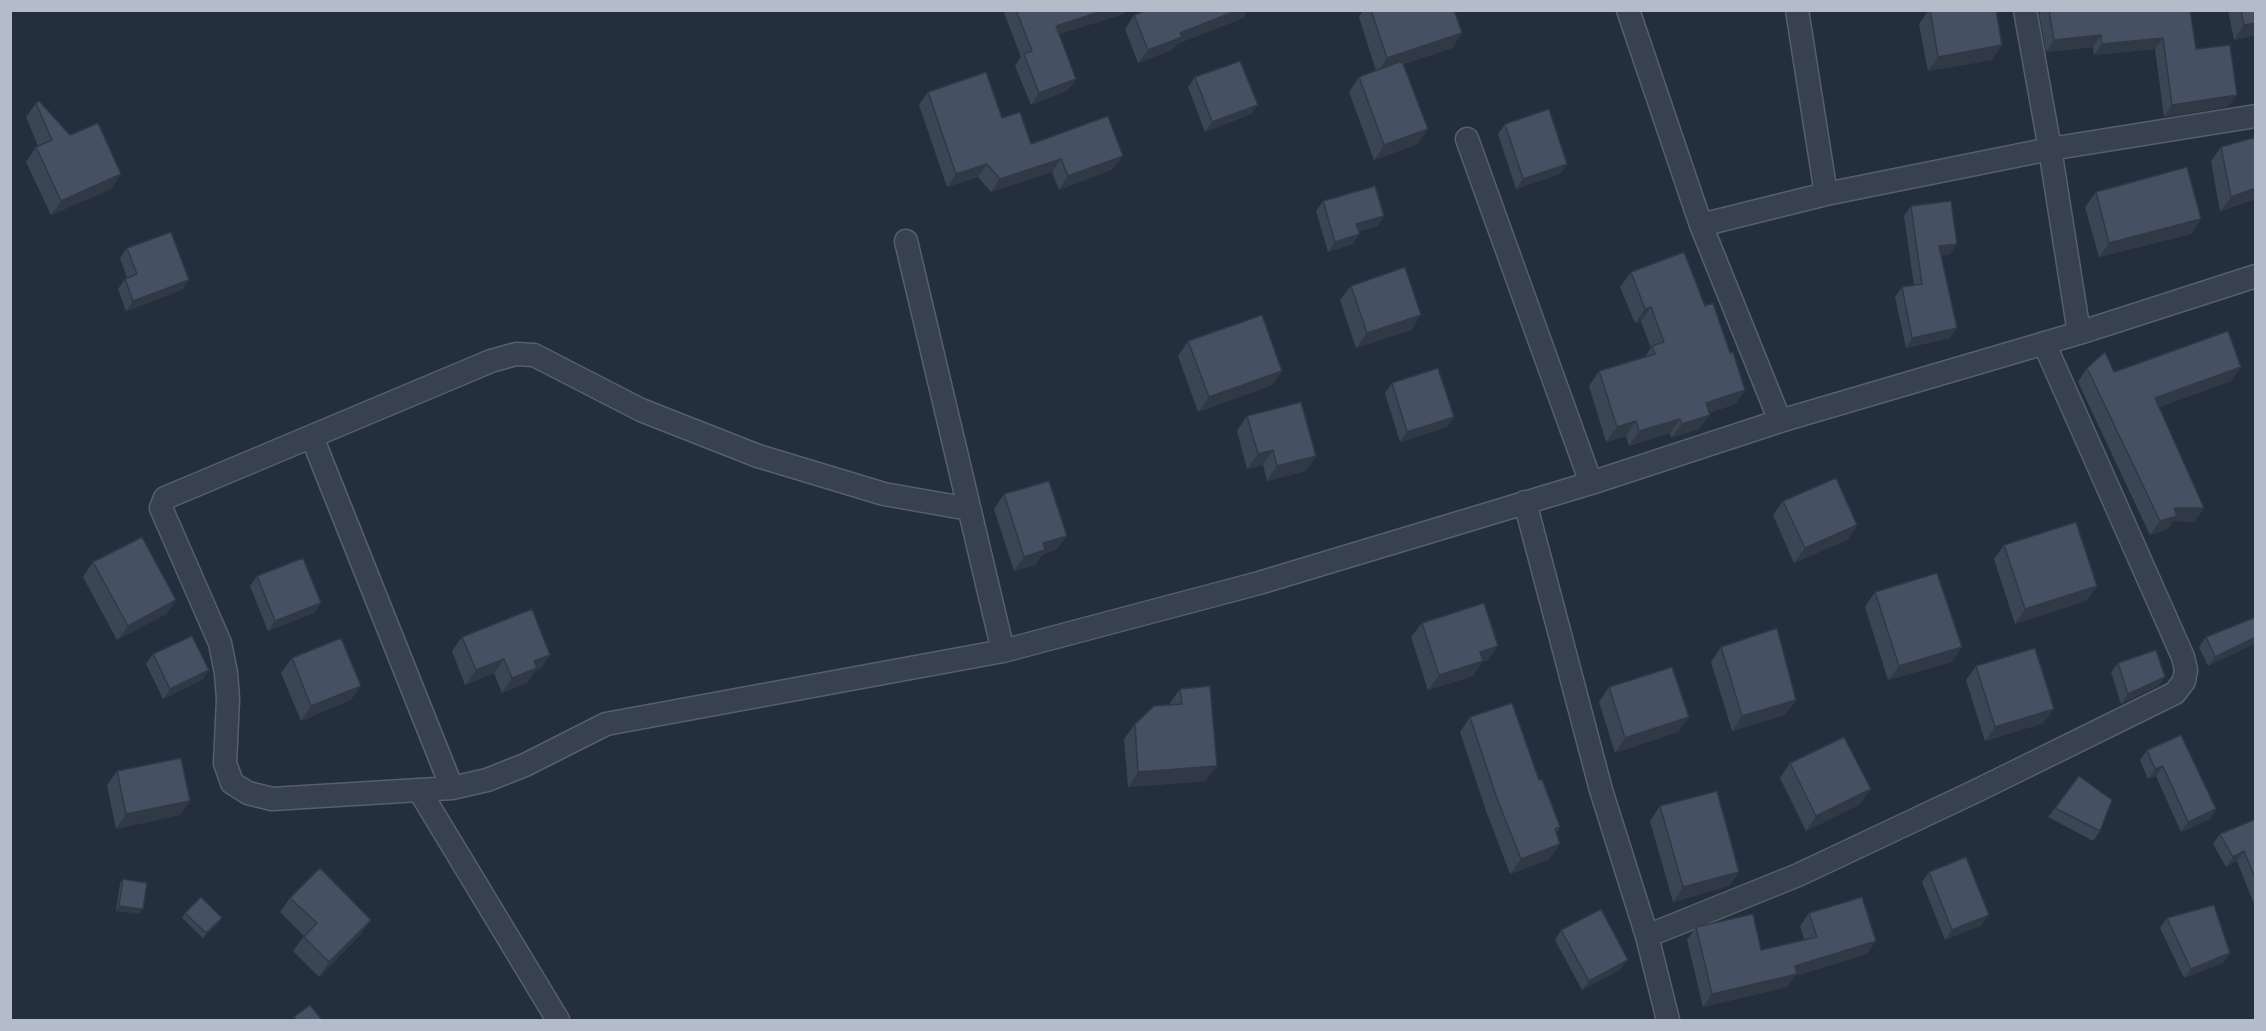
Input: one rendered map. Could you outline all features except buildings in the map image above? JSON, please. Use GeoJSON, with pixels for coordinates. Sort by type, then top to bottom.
{"type":"FeatureCollection","features":[{"type":"Feature","properties":{"kind":"street"},"geometry":{"type":"LineString","coordinates":[[1628,10],[1701,225],[1780,422]]}},
{"type":"Feature","properties":{"kind":"street"},"geometry":{"type":"LineString","coordinates":[[1797,10],[1826,194]]}},
{"type":"Feature","properties":{"kind":"street"},"geometry":{"type":"LineString","coordinates":[[2025,10],[2079,333]]}},
{"type":"Feature","properties":{"kind":"street"},"geometry":{"type":"LineString","coordinates":[[1701,225],[1826,194],[2050,149],[2256,116]]}},
{"type":"Feature","properties":{"kind":"street"},"geometry":{"type":"LineString","coordinates":[[1467,139],[1591,483]]}},
{"type":"Feature","properties":{"kind":"street"},"geometry":{"type":"LineString","coordinates":[[906,241],[1003,651]]}},
{"type":"Feature","properties":{"kind":"street"},"geometry":{"type":"LineString","coordinates":[[969,509],[884,494],[758,456],[641,410],[534,355],[516,354],[491,361],[165,498],[161,508],[220,643],[228,699],[225,763],[232,783],[248,793],[272,799],[452,788],[487,780],[525,765],[606,724],[1003,651],[1259,583],[1591,483],[1780,422],[2079,333],[2256,276]]}},
{"type":"Feature","properties":{"kind":"street"},"geometry":{"type":"LineString","coordinates":[[1647,936],[1798,875],[1964,797],[2175,693],[2184,681],[2186,670],[2183,657],[2044,343]]}},
{"type":"Feature","properties":{"kind":"street"},"geometry":{"type":"LineString","coordinates":[[312,437],[452,788]]}},
{"type":"Feature","properties":{"kind":"street"},"geometry":{"type":"LineString","coordinates":[[1524,502],[1601,790],[1647,936],[1668,1020]]}},
{"type":"Feature","properties":{"kind":"street"},"geometry":{"type":"LineString","coordinates":[[419,790],[558,1020]]}}]}
